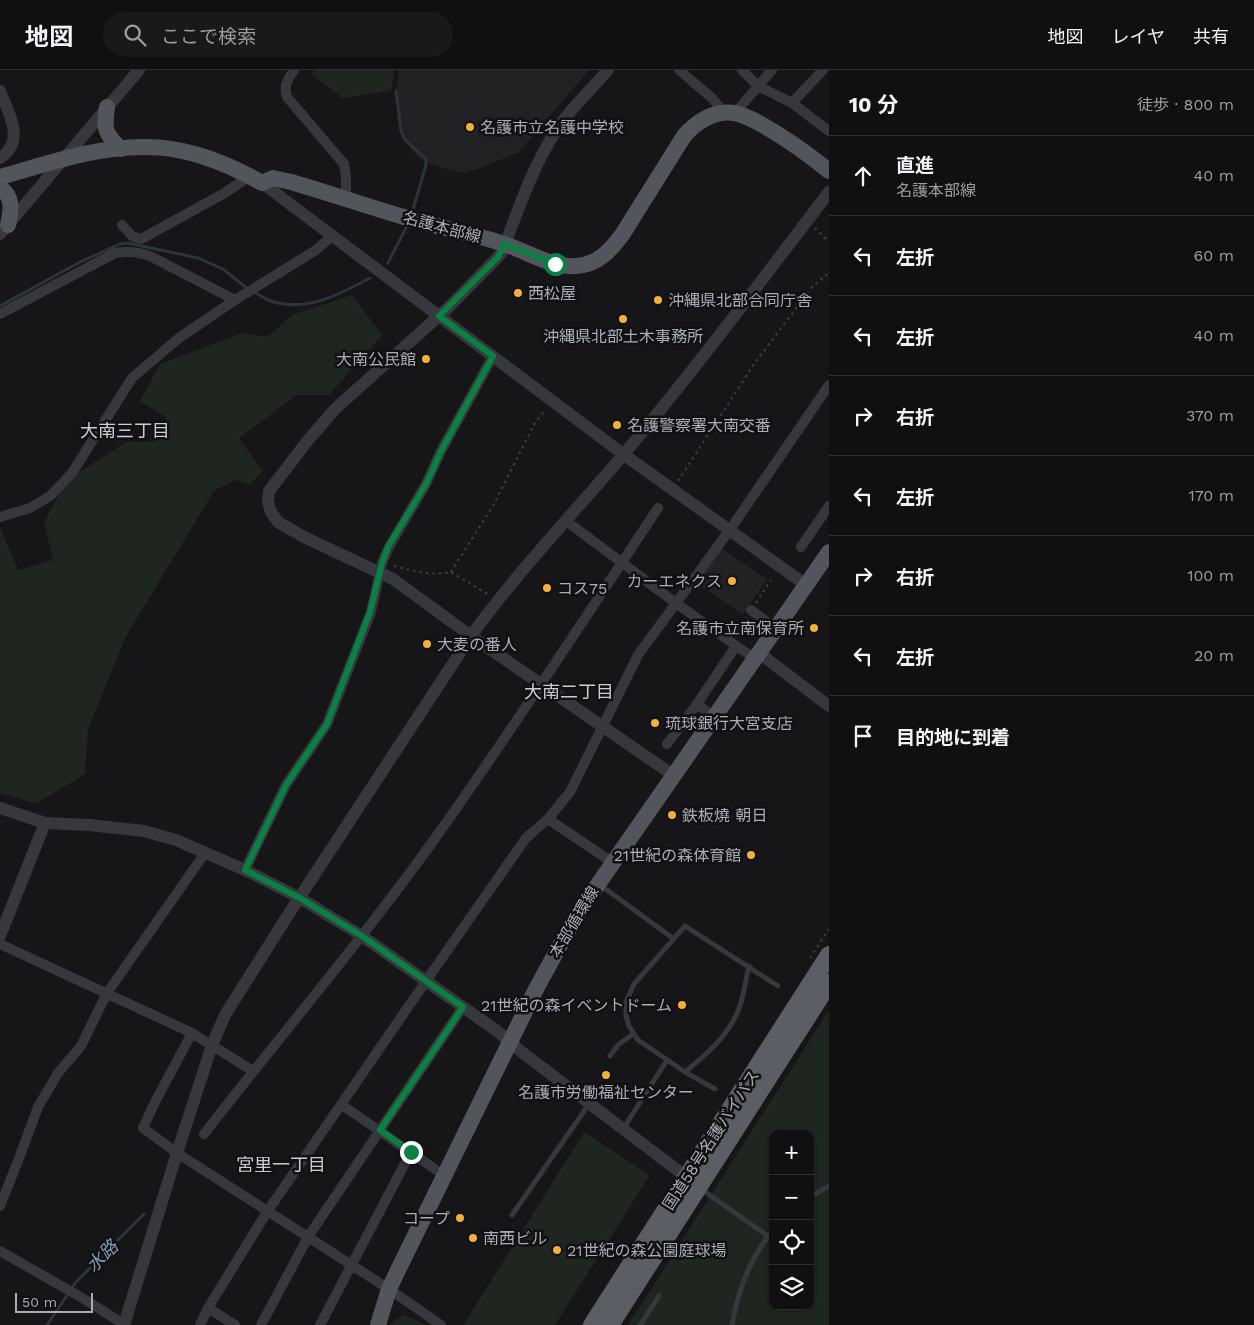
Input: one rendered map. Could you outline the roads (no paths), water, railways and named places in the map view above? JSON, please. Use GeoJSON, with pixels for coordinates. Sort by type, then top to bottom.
{"type":"FeatureCollection","features":[{"type":"Feature","properties":{"kind":"highway","name":"国道58号名護バイパス"},"geometry":{"type":"LineString","coordinates":[[610,1325],[829,955]]}},
{"type":"Feature","properties":{"kind":"highway","name":"国道58号名護バイパス"},"geometry":{"type":"LineString","coordinates":[[592,1325],[693,1182],[829,983]]}},
{"type":"Feature","properties":{"kind":"main road"},"geometry":{"type":"LineString","coordinates":[[107,107],[104,127],[110,138],[121,148]]}},
{"type":"Feature","properties":{"kind":"main road"},"geometry":{"type":"LineString","coordinates":[[729,113],[782,137],[829,171]]}},
{"type":"Feature","properties":{"kind":"main road","name":"名護本部線"},"geometry":{"type":"LineString","coordinates":[[0,177],[62,160],[121,148],[145,147],[179,150],[218,162],[256,180],[273,178],[505,244],[555,264],[581,266],[597,260],[611,249],[692,126],[698,122],[729,113]]}},
{"type":"Feature","properties":{"kind":"main road"},"geometry":{"type":"LineString","coordinates":[[0,188],[9,197],[11,207],[4,230]]}},
{"type":"Feature","properties":{"kind":"main road","name":"本部循環線"},"geometry":{"type":"LineString","coordinates":[[378,1325],[389,1289],[551,960],[576,916],[829,552]]}},
{"type":"Feature","properties":{"kind":"street"},"geometry":{"type":"LineString","coordinates":[[4,230],[139,70]]}},
{"type":"Feature","properties":{"kind":"street"},"geometry":{"type":"LineString","coordinates":[[294,70],[286,82],[285,90],[287,97],[344,164],[346,198]]}},
{"type":"Feature","properties":{"kind":"street"},"geometry":{"type":"LineString","coordinates":[[608,70],[558,127],[533,170],[522,194],[505,244],[498,257],[439,316],[336,408],[309,439],[270,491],[268,502],[271,512],[278,522],[336,553],[382,568],[392,579],[471,636],[673,775]]}},
{"type":"Feature","properties":{"kind":"street"},"geometry":{"type":"LineString","coordinates":[[679,70],[729,113],[772,70]]}},
{"type":"Feature","properties":{"kind":"street"},"geometry":{"type":"LineString","coordinates":[[742,70],[758,86],[792,103],[827,125]]}},
{"type":"Feature","properties":{"kind":"street"},"geometry":{"type":"LineString","coordinates":[[792,103],[823,70]]}},
{"type":"Feature","properties":{"kind":"street"},"geometry":{"type":"LineString","coordinates":[[0,91],[15,131],[12,146],[8,153],[0,158]]}},
{"type":"Feature","properties":{"kind":"street"},"geometry":{"type":"LineString","coordinates":[[122,225],[128,233],[138,239],[144,238],[223,194],[256,180],[624,454],[806,585]]}},
{"type":"Feature","properties":{"kind":"street"},"geometry":{"type":"LineString","coordinates":[[0,1251],[125,1325],[177,1153],[212,1045],[225,1015],[471,636],[497,600],[624,454],[712,345],[829,192]]}},
{"type":"Feature","properties":{"kind":"street"},"geometry":{"type":"LineString","coordinates":[[0,517],[30,508],[50,496],[72,473],[132,378],[178,338],[316,250],[332,236]]}},
{"type":"Feature","properties":{"kind":"street"},"geometry":{"type":"LineString","coordinates":[[130,252],[138,239]]}},
{"type":"Feature","properties":{"kind":"street"},"geometry":{"type":"LineString","coordinates":[[0,314],[115,253],[130,252],[152,257],[235,300]]}},
{"type":"Feature","properties":{"kind":"street"},"geometry":{"type":"LineString","coordinates":[[245,870],[286,785],[327,724],[370,612],[388,547],[426,484],[441,451],[493,356]]}},
{"type":"Feature","properties":{"kind":"street"},"geometry":{"type":"LineString","coordinates":[[200,1325],[208,1308],[267,1212],[426,981],[526,838],[548,819],[570,792],[638,655],[729,531],[829,385]]}},
{"type":"Feature","properties":{"kind":"street"},"geometry":{"type":"LineString","coordinates":[[801,547],[829,506]]}},
{"type":"Feature","properties":{"kind":"street"},"geometry":{"type":"LineString","coordinates":[[204,1134],[253,1070],[362,936],[436,837],[658,508]]}},
{"type":"Feature","properties":{"kind":"street"},"geometry":{"type":"LineString","coordinates":[[565,520],[736,646],[757,656],[829,706]]}},
{"type":"Feature","properties":{"kind":"street"},"geometry":{"type":"LineString","coordinates":[[750,610],[776,629]]}},
{"type":"Feature","properties":{"kind":"street"},"geometry":{"type":"LineString","coordinates":[[667,744],[697,704],[736,646]]}},
{"type":"Feature","properties":{"kind":"street"},"geometry":{"type":"LineString","coordinates":[[697,704],[714,717]]}},
{"type":"Feature","properties":{"kind":"street"},"geometry":{"type":"LineString","coordinates":[[0,808],[45,823],[89,825],[144,831],[176,840],[245,870],[300,898],[362,936],[497,1030],[589,1104],[693,1182]]}},
{"type":"Feature","properties":{"kind":"street"},"geometry":{"type":"LineString","coordinates":[[548,819],[612,862]]}},
{"type":"Feature","properties":{"kind":"street"},"geometry":{"type":"LineString","coordinates":[[0,936],[45,823]]}},
{"type":"Feature","properties":{"kind":"street"},"geometry":{"type":"LineString","coordinates":[[0,1206],[38,1107],[58,1073],[81,1046],[107,993],[205,853]]}},
{"type":"Feature","properties":{"kind":"street"},"geometry":{"type":"LineString","coordinates":[[0,944],[192,1033],[253,1070]]}},
{"type":"Feature","properties":{"kind":"street"},"geometry":{"type":"LineString","coordinates":[[261,1325],[308,1237],[463,1007]]}},
{"type":"Feature","properties":{"kind":"street"},"geometry":{"type":"LineString","coordinates":[[192,1033],[143,1128],[177,1153],[389,1289],[441,1325]]}},
{"type":"Feature","properties":{"kind":"street"},"geometry":{"type":"LineString","coordinates":[[342,1105],[445,1176]]}},
{"type":"Feature","properties":{"kind":"street"},"geometry":{"type":"LineString","coordinates":[[320,1325],[411,1152]]}},
{"type":"Feature","properties":{"kind":"street"},"geometry":{"type":"LineString","coordinates":[[208,1308],[235,1325]]}},
{"type":"Feature","properties":{"kind":"lane"},"geometry":{"type":"LineString","coordinates":[[598,883],[674,939]]}},
{"type":"Feature","properties":{"kind":"lane"},"geometry":{"type":"LineString","coordinates":[[715,1089],[684,1072],[638,1040],[633,1034],[626,1016],[626,1002],[629,992],[685,926],[778,986]]}},
{"type":"Feature","properties":{"kind":"lane"},"geometry":{"type":"LineString","coordinates":[[684,1072],[707,1055],[737,1013],[749,966]]}},
{"type":"Feature","properties":{"kind":"lane"},"geometry":{"type":"LineString","coordinates":[[610,1056],[618,1045],[633,1034]]}},
{"type":"Feature","properties":{"kind":"lane"},"geometry":{"type":"LineString","coordinates":[[623,1128],[666,1060]]}},
{"type":"Feature","properties":{"kind":"lane"},"geometry":{"type":"LineString","coordinates":[[512,1216],[589,1104]]}},
{"type":"Feature","properties":{"kind":"lane"},"geometry":{"type":"LineString","coordinates":[[693,1182],[705,1193],[768,1236],[757,1252],[741,1287],[732,1325]]}},
{"type":"Feature","properties":{"kind":"lane"},"geometry":{"type":"LineString","coordinates":[[814,1195],[829,1186]]}},
{"type":"Feature","properties":{"kind":"lane"},"geometry":{"type":"LineString","coordinates":[[640,1325],[659,1296]]}},
{"type":"Feature","properties":{"kind":"waterway"},"geometry":{"type":"LineString","coordinates":[[396,91],[401,131],[405,140],[426,159],[426,165],[412,213]]}},
{"type":"Feature","properties":{"kind":"waterway"},"geometry":{"type":"LineString","coordinates":[[388,263],[408,224]]}},
{"type":"Feature","properties":{"kind":"waterway"},"geometry":{"type":"LineString","coordinates":[[0,306],[80,262],[120,244],[128,243],[198,258],[223,269],[248,289]]}},
{"type":"Feature","properties":{"kind":"waterway"},"geometry":{"type":"LineString","coordinates":[[254,292],[269,300],[297,305],[322,300],[370,278]]}},
{"type":"Feature","properties":{"kind":"waterway","name":"水路"},"geometry":{"type":"LineString","coordinates":[[47,1325],[76,1282],[144,1214]]}},
{"type":"Feature","properties":{"kind":"place","name":"名護市立名護中学校"},"geometry":{"type":"Point","coordinates":[470,127]}},
{"type":"Feature","properties":{"kind":"place","name":"西松屋"},"geometry":{"type":"Point","coordinates":[518,293]}},
{"type":"Feature","properties":{"kind":"place","name":"沖縄県北部合同庁舎"},"geometry":{"type":"Point","coordinates":[658,300]}},
{"type":"Feature","properties":{"kind":"place","name":"沖縄県北部土木事務所"},"geometry":{"type":"Point","coordinates":[623,319]}},
{"type":"Feature","properties":{"kind":"place","name":"大南公民館"},"geometry":{"type":"Point","coordinates":[426,359]}},
{"type":"Feature","properties":{"kind":"place","name":"名護警察署大南交番"},"geometry":{"type":"Point","coordinates":[617,425]}},
{"type":"Feature","properties":{"kind":"place","name":"カーエネクス"},"geometry":{"type":"Point","coordinates":[732,581]}},
{"type":"Feature","properties":{"kind":"place","name":"コス75"},"geometry":{"type":"Point","coordinates":[547,588]}},
{"type":"Feature","properties":{"kind":"place","name":"名護市立南保育所"},"geometry":{"type":"Point","coordinates":[814,628]}},
{"type":"Feature","properties":{"kind":"place","name":"大麦の番人"},"geometry":{"type":"Point","coordinates":[427,644]}},
{"type":"Feature","properties":{"kind":"place","name":"琉球銀行大宮支店"},"geometry":{"type":"Point","coordinates":[655,723]}},
{"type":"Feature","properties":{"kind":"place","name":"鉄板燒 朝日"},"geometry":{"type":"Point","coordinates":[672,815]}},
{"type":"Feature","properties":{"kind":"place","name":"21世紀の森体育館"},"geometry":{"type":"Point","coordinates":[751,855]}},
{"type":"Feature","properties":{"kind":"place","name":"21世紀の森イベントドーム"},"geometry":{"type":"Point","coordinates":[682,1005]}},
{"type":"Feature","properties":{"kind":"place","name":"名護市労働福祉センター"},"geometry":{"type":"Point","coordinates":[606,1075]}},
{"type":"Feature","properties":{"kind":"place","name":"コープ"},"geometry":{"type":"Point","coordinates":[460,1218]}},
{"type":"Feature","properties":{"kind":"place","name":"南西ビル"},"geometry":{"type":"Point","coordinates":[473,1238]}},
{"type":"Feature","properties":{"kind":"place","name":"21世紀の森公園庭球場"},"geometry":{"type":"Point","coordinates":[557,1250]}},
{"type":"Feature","properties":{"kind":"district","name":"大南三丁目"},"geometry":{"type":"Point","coordinates":[125,430]}},
{"type":"Feature","properties":{"kind":"district","name":"大南二丁目"},"geometry":{"type":"Point","coordinates":[569,691]}},
{"type":"Feature","properties":{"kind":"district","name":"宮里一丁目"},"geometry":{"type":"Point","coordinates":[281,1164]}}]}
